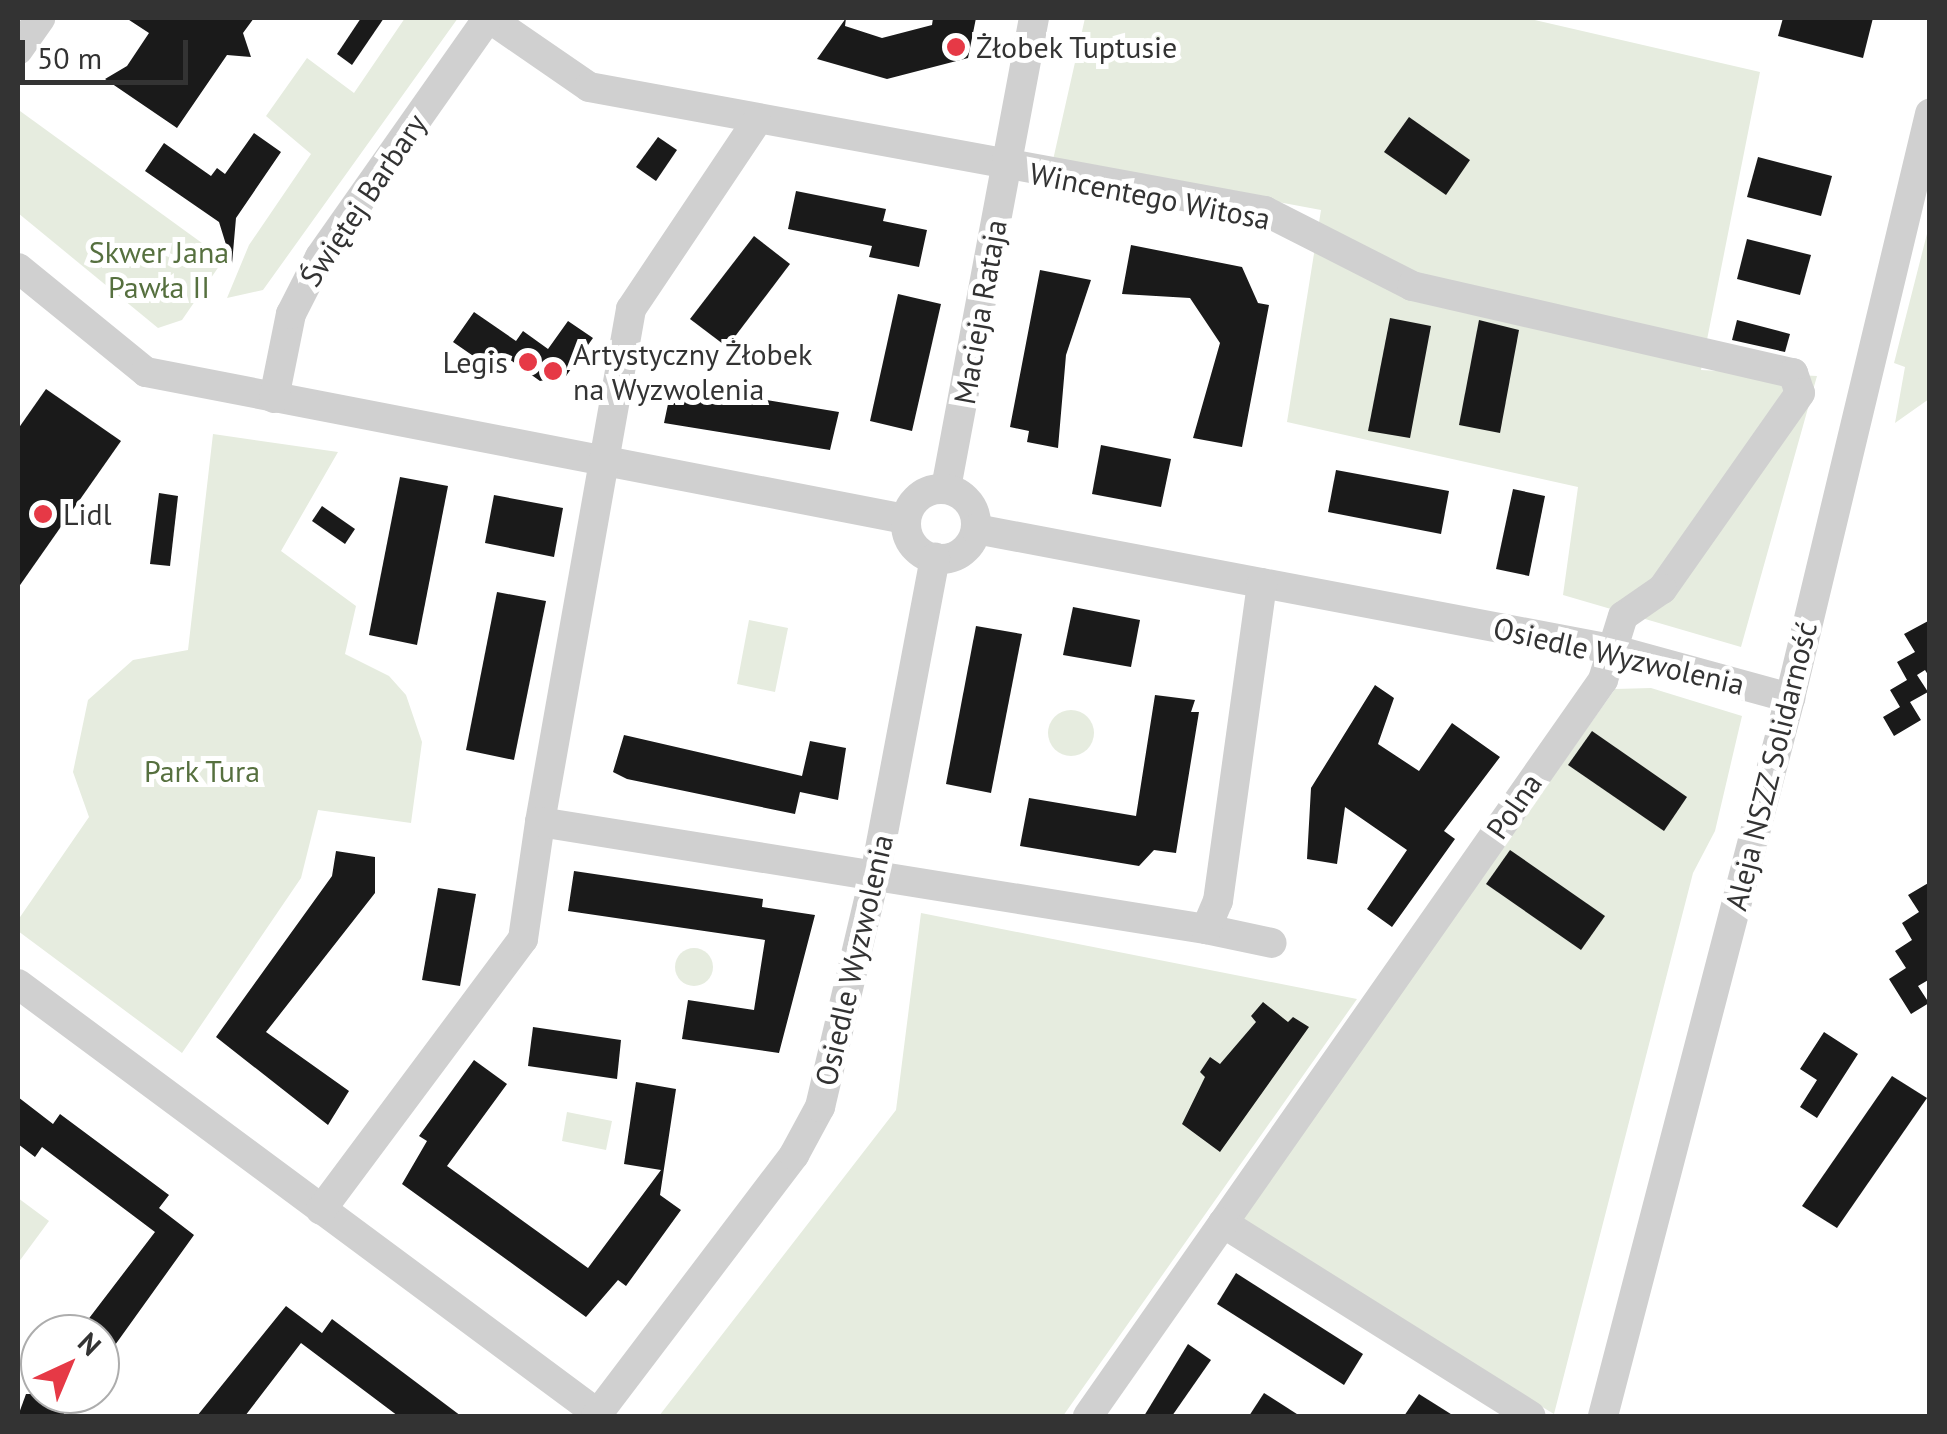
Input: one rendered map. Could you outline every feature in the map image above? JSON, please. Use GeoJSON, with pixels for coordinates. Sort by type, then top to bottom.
{"type":"FeatureCollection","features":[{"type":"Feature","properties":{"kind":"street"},"geometry":{"type":"LineString","coordinates":[[18,50],[40,18]]}},
{"type":"Feature","properties":{"kind":"street","name":"Wincentego Witosa"},"geometry":{"type":"LineString","coordinates":[[489,18],[589,87],[1006,169],[1265,211],[1412,286],[1782,364],[1800,392]]}},
{"type":"Feature","properties":{"kind":"street","name":"Świętej Barbary"},"geometry":{"type":"LineString","coordinates":[[274,398],[291,314],[320,257],[489,18]]}},
{"type":"Feature","properties":{"kind":"street","name":"Macieja Rataja"},"geometry":{"type":"LineString","coordinates":[[946,488],[1034,18]]}},
{"type":"Feature","properties":{"kind":"street","name":"Aleja NSZZ Solidarność"},"geometry":{"type":"LineString","coordinates":[[1603,1416],[1923,173],[1930,114]]}},
{"type":"Feature","properties":{"kind":"street"},"geometry":{"type":"LineString","coordinates":[[321,1210],[523,939],[540,822],[631,309],[756,122]]}},
{"type":"Feature","properties":{"kind":"street"},"geometry":{"type":"LineString","coordinates":[[18,268],[146,372],[906,519]]}},
{"type":"Feature","properties":{"kind":"street","name":"Polna"},"geometry":{"type":"LineString","coordinates":[[1088,1416],[1602,680],[1623,616],[1662,590],[1800,392]]}},
{"type":"Feature","properties":{"kind":"street"},"geometry":{"type":"LineString","coordinates":[[946,488],[969,502],[976,529],[961,552],[935,558],[912,545],[906,519],[919,496],[946,488]]}},
{"type":"Feature","properties":{"kind":"street","name":"Osiedle Wyzwolenia"},"geometry":{"type":"LineString","coordinates":[[976,529],[1611,649],[1790,698]]}},
{"type":"Feature","properties":{"kind":"street","name":"Osiedle Wyzwolenia"},"geometry":{"type":"LineString","coordinates":[[18,984],[597,1415],[794,1155],[820,1107],[876,870],[935,558]]}},
{"type":"Feature","properties":{"kind":"street"},"geometry":{"type":"LineString","coordinates":[[1206,928],[1218,901],[1262,583]]}},
{"type":"Feature","properties":{"kind":"street"},"geometry":{"type":"LineString","coordinates":[[540,822],[876,870],[1272,943]]}},
{"type":"Feature","properties":{"kind":"street"},"geometry":{"type":"LineString","coordinates":[[1223,1224],[1531,1416]]}},
{"type":"Feature","properties":{"kind":"green space"},"geometry":{"type":"Polygon","coordinates":[[[405,18],[458,18],[263,290],[227,298],[249,245],[311,154],[266,116],[307,58],[354,93],[405,18]]]}},
{"type":"Feature","properties":{"kind":"green space"},"geometry":{"type":"Polygon","coordinates":[[[1085,18],[1526,18],[1760,72],[1701,370],[1817,376],[1741,647],[1563,595],[1578,487],[1287,422],[1321,210],[1053,160],[1085,18]]]}},
{"type":"Feature","properties":{"kind":"green space","name":"Skwer Jana Pawła II"},"geometry":{"type":"Polygon","coordinates":[[[20,111],[224,259],[182,320],[158,328],[18,213],[20,111]]]}},
{"type":"Feature","properties":{"kind":"green space"},"geometry":{"type":"Polygon","coordinates":[[[1929,226],[1929,399],[1895,423],[1905,367],[1894,363],[1929,226]]]}},
{"type":"Feature","properties":{"kind":"green space","name":"Park Tura"},"geometry":{"type":"Polygon","coordinates":[[[213,434],[338,452],[281,551],[356,606],[345,654],[389,676],[406,695],[422,742],[411,823],[318,810],[301,878],[182,1053],[18,931],[18,920],[89,817],[73,772],[88,700],[133,660],[188,650],[213,434]]]}},
{"type":"Feature","properties":{"kind":"green space"},"geometry":{"type":"Polygon","coordinates":[[[749,620],[788,628],[775,692],[737,684],[749,620]]]}},
{"type":"Feature","properties":{"kind":"green space"},"geometry":{"type":"Polygon","coordinates":[[[1651,688],[1742,716],[1715,831],[1693,873],[1554,1414],[1236,1224],[1615,689],[1651,688]]]}},
{"type":"Feature","properties":{"kind":"green space"},"geometry":{"type":"Polygon","coordinates":[[[1071,710],[1087,717],[1094,733],[1087,749],[1071,756],[1055,749],[1048,733],[1055,717],[1071,710]]]}},
{"type":"Feature","properties":{"kind":"green space"},"geometry":{"type":"Polygon","coordinates":[[[921,913],[1357,999],[1063,1416],[659,1416],[896,1110],[921,913]]]}},
{"type":"Feature","properties":{"kind":"green space"},"geometry":{"type":"Polygon","coordinates":[[[694,948],[708,953],[713,967],[708,981],[694,986],[680,981],[675,967],[680,953],[694,948]]]}},
{"type":"Feature","properties":{"kind":"green space"},"geometry":{"type":"Polygon","coordinates":[[[567,1112],[612,1121],[606,1150],[562,1141],[567,1112]]]}},
{"type":"Feature","properties":{"kind":"green space"},"geometry":{"type":"Polygon","coordinates":[[[18,1198],[49,1221],[18,1263],[18,1198]]]}},
{"type":"Feature","properties":{"kind":"building"},"geometry":{"type":"Polygon","coordinates":[[[126,18],[254,18],[243,33],[251,57],[227,55],[177,128],[105,79],[127,66],[149,33],[126,18]]]}},
{"type":"Feature","properties":{"kind":"building"},"geometry":{"type":"Polygon","coordinates":[[[361,18],[384,18],[352,65],[337,54],[361,18]]]}},
{"type":"Feature","properties":{"kind":"building"},"geometry":{"type":"Polygon","coordinates":[[[846,18],[845,26],[882,38],[932,25],[933,18],[976,18],[968,58],[887,79],[817,59],[846,18]]]}},
{"type":"Feature","properties":{"kind":"building"},"geometry":{"type":"Polygon","coordinates":[[[1783,18],[1873,18],[1863,58],[1778,36],[1783,18]]]}},
{"type":"Feature","properties":{"kind":"building"},"geometry":{"type":"Polygon","coordinates":[[[1409,117],[1470,160],[1446,195],[1384,152],[1409,117]]]}},
{"type":"Feature","properties":{"kind":"building"},"geometry":{"type":"Polygon","coordinates":[[[254,133],[281,152],[236,218],[232,264],[219,222],[145,171],[164,143],[211,176],[217,168],[225,174],[254,133]]]}},
{"type":"Feature","properties":{"kind":"building"},"geometry":{"type":"Polygon","coordinates":[[[658,137],[677,150],[656,181],[636,167],[658,137]]]}},
{"type":"Feature","properties":{"kind":"building"},"geometry":{"type":"Polygon","coordinates":[[[1758,157],[1832,176],[1821,216],[1747,197],[1758,157]]]}},
{"type":"Feature","properties":{"kind":"building"},"geometry":{"type":"Polygon","coordinates":[[[796,191],[886,209],[883,221],[927,230],[919,267],[869,257],[872,246],[788,229],[796,191]]]}},
{"type":"Feature","properties":{"kind":"building"},"geometry":{"type":"Polygon","coordinates":[[[754,236],[790,264],[727,347],[690,319],[754,236]]]}},
{"type":"Feature","properties":{"kind":"building"},"geometry":{"type":"Polygon","coordinates":[[[1747,239],[1811,255],[1800,295],[1737,279],[1747,239]]]}},
{"type":"Feature","properties":{"kind":"building"},"geometry":{"type":"Polygon","coordinates":[[[1131,245],[1242,267],[1258,303],[1269,305],[1242,447],[1193,438],[1220,343],[1190,298],[1122,294],[1131,245]]]}},
{"type":"Feature","properties":{"kind":"building"},"geometry":{"type":"Polygon","coordinates":[[[1040,270],[1091,280],[1066,355],[1058,448],[1027,442],[1029,431],[1010,427],[1040,270]]]}},
{"type":"Feature","properties":{"kind":"building"},"geometry":{"type":"Polygon","coordinates":[[[898,294],[941,304],[912,431],[870,421],[898,294]]]}},
{"type":"Feature","properties":{"kind":"building"},"geometry":{"type":"Polygon","coordinates":[[[474,312],[516,341],[523,331],[548,349],[568,321],[593,338],[566,376],[540,381],[505,356],[495,371],[453,342],[474,312]]]}},
{"type":"Feature","properties":{"kind":"building"},"geometry":{"type":"Polygon","coordinates":[[[1390,318],[1431,326],[1410,438],[1368,431],[1390,318]]]}},
{"type":"Feature","properties":{"kind":"building"},"geometry":{"type":"Polygon","coordinates":[[[1479,320],[1519,330],[1500,433],[1459,425],[1479,320]]]}},
{"type":"Feature","properties":{"kind":"building"},"geometry":{"type":"Polygon","coordinates":[[[1737,320],[1790,334],[1785,352],[1732,340],[1737,320]]]}},
{"type":"Feature","properties":{"kind":"building"},"geometry":{"type":"Polygon","coordinates":[[[672,385],[754,404],[755,398],[839,412],[830,450],[664,423],[672,385]]]}},
{"type":"Feature","properties":{"kind":"building","name":"Lidl"},"geometry":{"type":"Polygon","coordinates":[[[46,389],[121,441],[18,588],[18,429],[46,389]]]}},
{"type":"Feature","properties":{"kind":"building"},"geometry":{"type":"Polygon","coordinates":[[[1101,445],[1171,459],[1161,507],[1092,494],[1101,445]]]}},
{"type":"Feature","properties":{"kind":"building"},"geometry":{"type":"Polygon","coordinates":[[[1336,470],[1449,491],[1441,534],[1328,512],[1336,470]]]}},
{"type":"Feature","properties":{"kind":"building"},"geometry":{"type":"Polygon","coordinates":[[[400,477],[448,486],[417,645],[369,635],[400,477]]]}},
{"type":"Feature","properties":{"kind":"building"},"geometry":{"type":"Polygon","coordinates":[[[1513,489],[1545,496],[1529,576],[1496,569],[1513,489]]]}},
{"type":"Feature","properties":{"kind":"building"},"geometry":{"type":"Polygon","coordinates":[[[159,493],[178,496],[170,566],[150,564],[159,493]]]}},
{"type":"Feature","properties":{"kind":"building"},"geometry":{"type":"Polygon","coordinates":[[[494,495],[563,508],[554,557],[485,543],[494,495]]]}},
{"type":"Feature","properties":{"kind":"building"},"geometry":{"type":"Polygon","coordinates":[[[322,506],[355,529],[345,544],[312,521],[322,506]]]}},
{"type":"Feature","properties":{"kind":"building"},"geometry":{"type":"Polygon","coordinates":[[[497,592],[546,601],[514,760],[466,750],[497,592]]]}},
{"type":"Feature","properties":{"kind":"building"},"geometry":{"type":"Polygon","coordinates":[[[1073,607],[1140,620],[1131,667],[1063,655],[1073,607]]]}},
{"type":"Feature","properties":{"kind":"building"},"geometry":{"type":"Polygon","coordinates":[[[1930,620],[1930,678],[1925,670],[1917,675],[1928,692],[1910,702],[1921,720],[1894,736],[1883,717],[1900,707],[1890,690],[1907,680],[1897,662],[1915,652],[1904,634],[1930,620]]]}},
{"type":"Feature","properties":{"kind":"building"},"geometry":{"type":"Polygon","coordinates":[[[976,626],[1022,634],[991,793],[946,784],[976,626]]]}},
{"type":"Feature","properties":{"kind":"building"},"geometry":{"type":"Polygon","coordinates":[[[1375,685],[1394,698],[1378,744],[1419,771],[1452,723],[1500,757],[1444,831],[1455,839],[1392,927],[1367,909],[1407,850],[1345,807],[1337,864],[1307,859],[1311,788],[1375,685]]]}},
{"type":"Feature","properties":{"kind":"building"},"geometry":{"type":"Polygon","coordinates":[[[1155,695],[1195,700],[1191,712],[1199,712],[1176,853],[1154,850],[1139,866],[1020,846],[1029,798],[1136,816],[1155,695]]]}},
{"type":"Feature","properties":{"kind":"building"},"geometry":{"type":"Polygon","coordinates":[[[1592,731],[1687,797],[1664,831],[1568,765],[1592,731]]]}},
{"type":"Feature","properties":{"kind":"building"},"geometry":{"type":"Polygon","coordinates":[[[624,735],[802,776],[810,741],[846,748],[838,800],[800,792],[795,814],[627,779],[613,772],[624,735]]]}},
{"type":"Feature","properties":{"kind":"building"},"geometry":{"type":"Polygon","coordinates":[[[1510,850],[1605,916],[1581,950],[1486,884],[1510,850]]]}},
{"type":"Feature","properties":{"kind":"building"},"geometry":{"type":"Polygon","coordinates":[[[336,851],[375,857],[375,893],[266,1032],[349,1091],[328,1125],[216,1037],[332,876],[336,851]]]}},
{"type":"Feature","properties":{"kind":"building"},"geometry":{"type":"Polygon","coordinates":[[[574,871],[763,899],[762,907],[815,915],[779,1053],[682,1039],[688,1000],[754,1010],[765,940],[568,911],[574,871]]]}},
{"type":"Feature","properties":{"kind":"building"},"geometry":{"type":"Polygon","coordinates":[[[1930,882],[1930,979],[1918,986],[1929,1003],[1911,1014],[1889,979],[1906,968],[1895,951],[1912,940],[1902,923],[1919,912],[1908,895],[1930,882]]]}},
{"type":"Feature","properties":{"kind":"building"},"geometry":{"type":"Polygon","coordinates":[[[438,888],[476,894],[460,986],[422,980],[438,888]]]}},
{"type":"Feature","properties":{"kind":"building"},"geometry":{"type":"Polygon","coordinates":[[[1263,1002],[1288,1022],[1293,1017],[1309,1027],[1220,1152],[1182,1124],[1205,1077],[1200,1072],[1210,1057],[1220,1064],[1256,1022],[1251,1016],[1263,1002]]]}},
{"type":"Feature","properties":{"kind":"building"},"geometry":{"type":"Polygon","coordinates":[[[533,1027],[621,1040],[617,1079],[528,1066],[533,1027]]]}},
{"type":"Feature","properties":{"kind":"building"},"geometry":{"type":"Polygon","coordinates":[[[1824,1032],[1858,1054],[1817,1118],[1800,1107],[1817,1080],[1800,1069],[1824,1032]]]}},
{"type":"Feature","properties":{"kind":"building"},"geometry":{"type":"Polygon","coordinates":[[[474,1060],[507,1084],[447,1166],[588,1268],[661,1170],[624,1164],[636,1082],[676,1089],[660,1195],[681,1210],[626,1286],[618,1280],[586,1317],[402,1184],[427,1141],[419,1136],[474,1060]]]}},
{"type":"Feature","properties":{"kind":"building"},"geometry":{"type":"Polygon","coordinates":[[[1892,1076],[1927,1098],[1837,1228],[1802,1206],[1892,1076]]]}},
{"type":"Feature","properties":{"kind":"building"},"geometry":{"type":"Polygon","coordinates":[[[18,1097],[53,1124],[60,1114],[169,1195],[159,1208],[194,1235],[120,1338],[120,1314],[92,1314],[155,1232],[42,1147],[35,1157],[18,1144],[18,1097]]]}},
{"type":"Feature","properties":{"kind":"building"},"geometry":{"type":"Polygon","coordinates":[[[1236,1273],[1363,1354],[1344,1385],[1217,1304],[1236,1273]]]}},
{"type":"Feature","properties":{"kind":"building"},"geometry":{"type":"Polygon","coordinates":[[[286,1306],[322,1333],[332,1319],[461,1416],[398,1416],[301,1343],[245,1416],[197,1416],[286,1306]]]}},
{"type":"Feature","properties":{"kind":"building"},"geometry":{"type":"Polygon","coordinates":[[[1188,1344],[1211,1360],[1172,1416],[1144,1416],[1188,1344]]]}},
{"type":"Feature","properties":{"kind":"building"},"geometry":{"type":"Polygon","coordinates":[[[1264,1393],[1300,1416],[1249,1416],[1264,1393]]]}},
{"type":"Feature","properties":{"kind":"building"},"geometry":{"type":"Polygon","coordinates":[[[1419,1394],[1454,1416],[1404,1416],[1419,1394]]]}},
{"type":"Feature","properties":{"kind":"building"},"geometry":{"type":"Polygon","coordinates":[[[20,1410],[20,1414],[64,1414],[62,1416],[18,1416],[20,1410]]]}},
{"type":"Feature","properties":{"kind":"place","name":"Żłobek Tuptusie"},"geometry":{"type":"Point","coordinates":[956,47]}},
{"type":"Feature","properties":{"kind":"place","name":"Legis"},"geometry":{"type":"Point","coordinates":[528,362]}},
{"type":"Feature","properties":{"kind":"place","name":"Artystyczny Żłobek na Wyzwolenia"},"geometry":{"type":"Point","coordinates":[553,371]}},
{"type":"Feature","properties":{"kind":"place","name":"Lidl"},"geometry":{"type":"Point","coordinates":[43,514]}}]}
